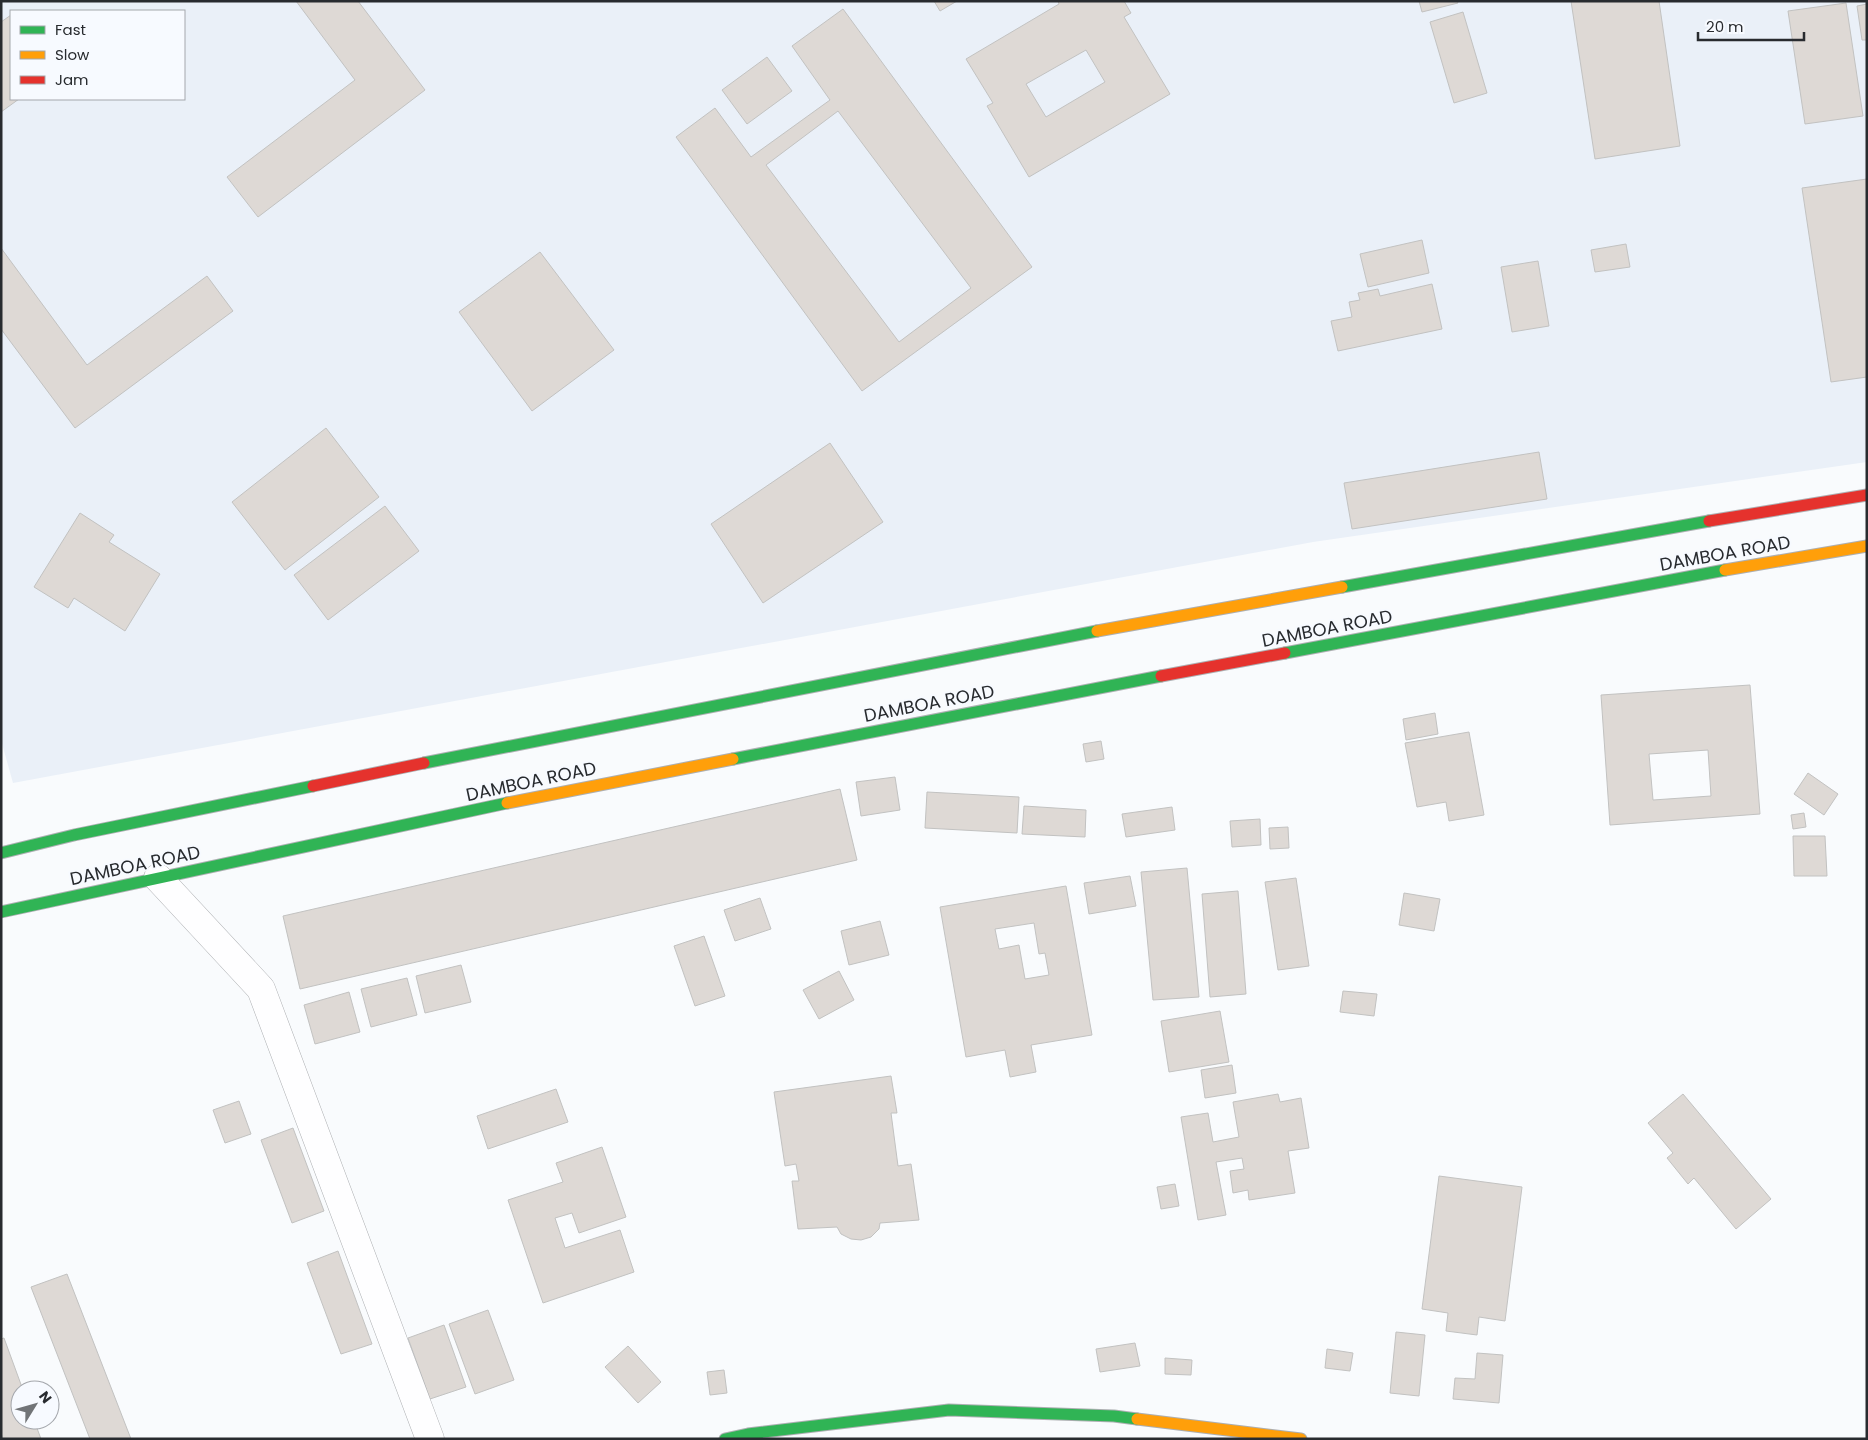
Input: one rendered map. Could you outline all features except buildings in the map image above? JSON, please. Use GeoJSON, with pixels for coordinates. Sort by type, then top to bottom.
{"type":"FeatureCollection","features":[{"type":"Feature","properties":{"kind":"main road","name":"DAMBOA ROAD"},"geometry":{"type":"LineString","coordinates":[[1,853],[74,835],[510,745],[1026,644],[1757,512],[1867,496]]}},
{"type":"Feature","properties":{"kind":"main road","name":"DAMBOA ROAD"},"geometry":{"type":"LineString","coordinates":[[1,912],[531,798],[1056,696],[1774,561],[1867,546]]}},
{"type":"Feature","properties":{"kind":"main road"},"geometry":{"type":"LineString","coordinates":[[725,1439],[748,1434],[949,1410],[1114,1416],[1301,1439]]}},
{"type":"Feature","properties":{"kind":"street"},"geometry":{"type":"LineString","coordinates":[[158,878],[261,989],[430,1439]]}},
{"type":"Feature","properties":{"kind":"shaded area"},"geometry":{"type":"Polygon","coordinates":[[[1,1],[1867,1],[1867,462],[1313,542],[13,783],[1,740],[1,1]]]}},
{"type":"Feature","properties":{"kind":"traffic: fast"},"geometry":{"type":"LineString","coordinates":[[1342,587],[1709,521]]}},
{"type":"Feature","properties":{"kind":"traffic: fast"},"geometry":{"type":"LineString","coordinates":[[1285,653],[1725,570]]}},
{"type":"Feature","properties":{"kind":"traffic: fast"},"geometry":{"type":"LineString","coordinates":[[424,763],[1097,631]]}},
{"type":"Feature","properties":{"kind":"traffic: fast"},"geometry":{"type":"LineString","coordinates":[[733,759],[1161,676]]}},
{"type":"Feature","properties":{"kind":"traffic: fast"},"geometry":{"type":"LineString","coordinates":[[1,853],[74,835],[313,786]]}},
{"type":"Feature","properties":{"kind":"traffic: fast"},"geometry":{"type":"LineString","coordinates":[[1,912],[507,803]]}},
{"type":"Feature","properties":{"kind":"traffic: fast"},"geometry":{"type":"LineString","coordinates":[[725,1439],[748,1434],[949,1410],[1114,1416],[1137,1419]]}},
{"type":"Feature","properties":{"kind":"traffic: slow"},"geometry":{"type":"LineString","coordinates":[[1725,570],[1867,546]]}},
{"type":"Feature","properties":{"kind":"traffic: slow"},"geometry":{"type":"LineString","coordinates":[[1097,631],[1342,587]]}},
{"type":"Feature","properties":{"kind":"traffic: slow"},"geometry":{"type":"LineString","coordinates":[[507,803],[733,759]]}},
{"type":"Feature","properties":{"kind":"traffic: slow"},"geometry":{"type":"LineString","coordinates":[[1137,1419],[1301,1439]]}},
{"type":"Feature","properties":{"kind":"traffic: jam"},"geometry":{"type":"LineString","coordinates":[[1709,521],[1867,495]]}},
{"type":"Feature","properties":{"kind":"traffic: jam"},"geometry":{"type":"LineString","coordinates":[[1161,676],[1285,653]]}},
{"type":"Feature","properties":{"kind":"traffic: jam"},"geometry":{"type":"LineString","coordinates":[[313,786],[424,763]]}}]}
